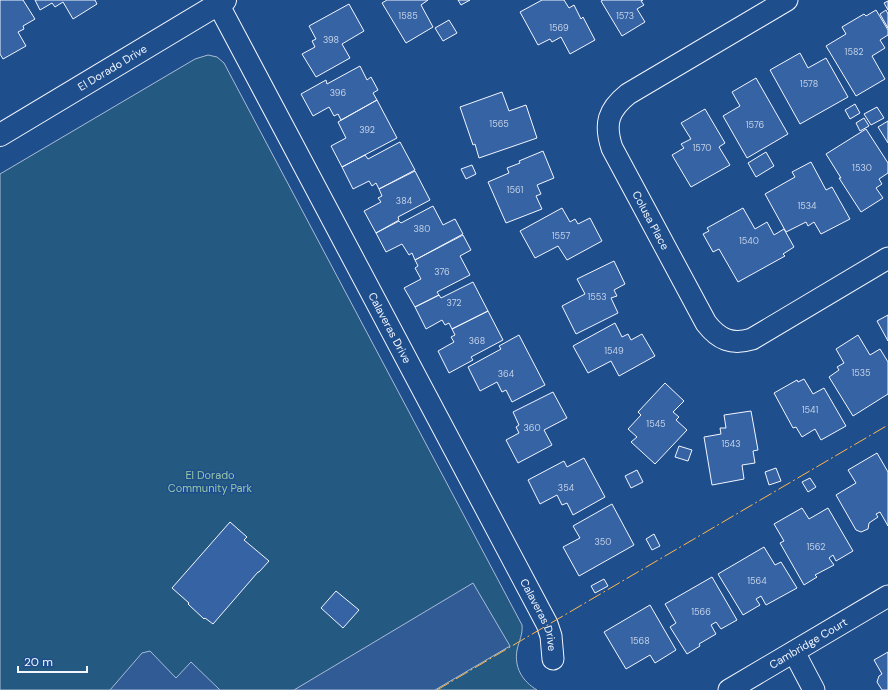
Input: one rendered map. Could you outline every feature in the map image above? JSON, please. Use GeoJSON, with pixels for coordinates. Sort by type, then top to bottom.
{"type":"FeatureCollection","features":[{"type":"Feature","properties":{"kind":"street","name":"Colusa Place"},"geometry":{"type":"LineString","coordinates":[[787,0],[628,94],[622,99],[609,116],[608,132],[612,148],[706,323],[719,336],[727,340],[740,342],[752,339],[888,258]]}},
{"type":"Feature","properties":{"kind":"street","name":"El Dorado Drive"},"geometry":{"type":"LineString","coordinates":[[0,135],[220,1]]}},
{"type":"Feature","properties":{"kind":"street","name":"Calaveras Drive"},"geometry":{"type":"LineString","coordinates":[[220,1],[547,624],[551,636],[553,658]]}},
{"type":"Feature","properties":{"kind":"street","name":"Cambridge Court"},"geometry":{"type":"LineString","coordinates":[[729,690],[888,596]]}},
{"type":"Feature","properties":{"kind":"street"},"geometry":{"type":"LineString","coordinates":[[794,652],[814,690]]}},
{"type":"Feature","properties":{"kind":"green space","name":"El Dorado Community Park"},"geometry":{"type":"Polygon","coordinates":[[[208,55],[217,57],[224,63],[522,625],[516,656],[518,668],[523,678],[537,690],[0,690],[0,174],[195,59],[208,55]]]}},
{"type":"Feature","properties":{"kind":"shaded area"},"geometry":{"type":"Polygon","coordinates":[[[473,583],[510,646],[435,690],[294,690],[473,583]]]}},
{"type":"Feature","properties":{"kind":"shaded area"},"geometry":{"type":"Polygon","coordinates":[[[150,651],[176,678],[191,662],[220,690],[110,690],[142,653],[150,651]]]}},
{"type":"Feature","properties":{"kind":"building"},"geometry":{"type":"Polygon","coordinates":[[[0,0],[23,0],[35,19],[23,26],[24,29],[18,32],[26,46],[3,59],[0,54],[0,0]]]}},
{"type":"Feature","properties":{"kind":"building"},"geometry":{"type":"Polygon","coordinates":[[[35,0],[95,0],[97,4],[73,19],[63,2],[55,7],[52,3],[40,10],[35,0]]]}},
{"type":"Feature","properties":{"kind":"building"},"geometry":{"type":"Polygon","coordinates":[[[387,0],[428,0],[421,5],[433,27],[406,43],[382,3],[387,0]]]}},
{"type":"Feature","properties":{"kind":"building"},"geometry":{"type":"Polygon","coordinates":[[[458,0],[470,0],[461,5],[458,0]]]}},
{"type":"Feature","properties":{"kind":"building"},"geometry":{"type":"Polygon","coordinates":[[[542,0],[564,0],[569,8],[574,5],[581,19],[583,17],[595,40],[570,54],[561,37],[552,42],[550,39],[538,45],[520,12],[542,0]]]}},
{"type":"Feature","properties":{"kind":"building"},"geometry":{"type":"Polygon","coordinates":[[[643,0],[641,1],[644,5],[637,9],[645,22],[622,36],[601,1],[643,0]]]}},
{"type":"Feature","properties":{"kind":"building"},"geometry":{"type":"Polygon","coordinates":[[[888,1],[888,10],[884,3],[888,1]]]}},
{"type":"Feature","properties":{"kind":"building"},"geometry":{"type":"Polygon","coordinates":[[[349,4],[364,31],[342,44],[350,58],[316,77],[302,54],[315,47],[312,41],[316,39],[309,26],[349,4]]]}},
{"type":"Feature","properties":{"kind":"building"},"geometry":{"type":"Polygon","coordinates":[[[876,10],[888,30],[888,35],[880,40],[885,48],[872,56],[885,79],[856,96],[826,46],[846,34],[842,27],[864,14],[866,16],[876,10]]]}},
{"type":"Feature","properties":{"kind":"building"},"geometry":{"type":"Polygon","coordinates":[[[886,10],[888,14],[888,28],[880,14],[886,10]]]}},
{"type":"Feature","properties":{"kind":"building"},"geometry":{"type":"Polygon","coordinates":[[[449,20],[457,33],[443,41],[435,28],[449,20]]]}},
{"type":"Feature","properties":{"kind":"building"},"geometry":{"type":"Polygon","coordinates":[[[800,53],[808,68],[826,58],[848,97],[800,124],[770,70],[800,53]]]}},
{"type":"Feature","properties":{"kind":"building"},"geometry":{"type":"Polygon","coordinates":[[[360,66],[367,80],[371,77],[378,90],[373,93],[377,100],[341,120],[338,114],[334,116],[329,107],[313,116],[301,94],[326,80],[327,84],[360,66]]]}},
{"type":"Feature","properties":{"kind":"building"},"geometry":{"type":"Polygon","coordinates":[[[756,78],[788,134],[747,158],[723,116],[740,106],[732,92],[756,78]]]}},
{"type":"Feature","properties":{"kind":"building"},"geometry":{"type":"Polygon","coordinates":[[[502,92],[509,111],[526,105],[537,138],[479,158],[460,107],[502,92]]]}},
{"type":"Feature","properties":{"kind":"building"},"geometry":{"type":"Polygon","coordinates":[[[377,100],[397,138],[342,167],[331,146],[346,138],[338,122],[377,100]]]}},
{"type":"Feature","properties":{"kind":"building"},"geometry":{"type":"Polygon","coordinates":[[[855,104],[860,113],[850,119],[845,110],[855,104]]]}},
{"type":"Feature","properties":{"kind":"building"},"geometry":{"type":"Polygon","coordinates":[[[877,107],[884,118],[871,125],[864,114],[877,107]]]}},
{"type":"Feature","properties":{"kind":"building"},"geometry":{"type":"Polygon","coordinates":[[[705,109],[725,143],[719,147],[730,165],[691,187],[672,155],[684,148],[681,144],[691,139],[681,123],[705,109]]]}},
{"type":"Feature","properties":{"kind":"building"},"geometry":{"type":"Polygon","coordinates":[[[864,118],[869,126],[860,131],[856,123],[864,118]]]}},
{"type":"Feature","properties":{"kind":"building"},"geometry":{"type":"Polygon","coordinates":[[[888,121],[888,143],[878,127],[888,121]]]}},
{"type":"Feature","properties":{"kind":"building"},"geometry":{"type":"Polygon","coordinates":[[[866,129],[888,163],[888,173],[879,179],[882,184],[876,188],[883,198],[861,212],[839,178],[841,178],[826,154],[866,129]]]}},
{"type":"Feature","properties":{"kind":"building"},"geometry":{"type":"Polygon","coordinates":[[[400,142],[415,170],[379,189],[376,183],[372,186],[369,181],[353,189],[342,167],[365,155],[368,159],[400,142]]]}},
{"type":"Feature","properties":{"kind":"building"},"geometry":{"type":"Polygon","coordinates":[[[543,151],[554,178],[537,185],[541,194],[536,196],[542,209],[506,223],[488,182],[509,173],[507,168],[520,163],[519,161],[543,151]]]}},
{"type":"Feature","properties":{"kind":"building"},"geometry":{"type":"Polygon","coordinates":[[[766,152],[774,166],[756,177],[748,163],[766,152]]]}},
{"type":"Feature","properties":{"kind":"building"},"geometry":{"type":"Polygon","coordinates":[[[811,162],[826,190],[832,187],[850,219],[821,234],[814,222],[808,226],[806,222],[786,232],[765,194],[795,177],[792,172],[811,162]]]}},
{"type":"Feature","properties":{"kind":"building"},"geometry":{"type":"Polygon","coordinates":[[[472,165],[476,174],[466,179],[461,169],[472,165]]]}},
{"type":"Feature","properties":{"kind":"building"},"geometry":{"type":"Polygon","coordinates":[[[415,171],[430,200],[398,217],[399,220],[376,233],[364,211],[381,202],[378,198],[382,196],[379,189],[415,171]]]}},
{"type":"Feature","properties":{"kind":"building"},"geometry":{"type":"Polygon","coordinates":[[[433,206],[443,225],[455,219],[463,234],[415,260],[412,253],[409,255],[402,244],[386,252],[376,233],[399,221],[401,223],[433,206]]]}},
{"type":"Feature","properties":{"kind":"building"},"geometry":{"type":"Polygon","coordinates":[[[562,208],[570,222],[575,219],[578,224],[590,218],[602,241],[567,260],[558,246],[535,258],[520,231],[562,208]]]}},
{"type":"Feature","properties":{"kind":"building"},"geometry":{"type":"Polygon","coordinates":[[[743,208],[755,229],[767,222],[774,235],[784,229],[794,247],[783,254],[785,256],[738,282],[719,249],[713,252],[703,234],[709,231],[707,228],[743,208]]]}},
{"type":"Feature","properties":{"kind":"building"},"geometry":{"type":"Polygon","coordinates":[[[463,235],[471,250],[460,256],[470,275],[437,292],[439,295],[415,307],[404,288],[421,279],[415,268],[418,266],[415,260],[463,235]]]}},
{"type":"Feature","properties":{"kind":"building"},"geometry":{"type":"Polygon","coordinates":[[[614,261],[625,284],[614,290],[617,296],[611,298],[618,313],[576,334],[562,306],[585,294],[577,279],[614,261]]]}},
{"type":"Feature","properties":{"kind":"building"},"geometry":{"type":"Polygon","coordinates":[[[473,282],[488,311],[452,329],[449,323],[445,325],[442,320],[426,329],[415,307],[439,295],[441,298],[473,282]]]}},
{"type":"Feature","properties":{"kind":"building"},"geometry":{"type":"Polygon","coordinates":[[[488,311],[503,340],[471,357],[473,360],[449,373],[438,351],[454,342],[451,337],[455,335],[452,329],[488,311]]]}},
{"type":"Feature","properties":{"kind":"building"},"geometry":{"type":"Polygon","coordinates":[[[888,315],[888,341],[877,321],[888,315]]]}},
{"type":"Feature","properties":{"kind":"building"},"geometry":{"type":"Polygon","coordinates":[[[615,323],[622,337],[628,334],[631,340],[642,334],[655,356],[619,376],[611,361],[588,373],[573,346],[615,323]]]}},
{"type":"Feature","properties":{"kind":"building"},"geometry":{"type":"Polygon","coordinates":[[[519,335],[545,385],[512,402],[506,390],[502,392],[497,382],[480,391],[468,367],[501,349],[499,346],[519,335]]]}},
{"type":"Feature","properties":{"kind":"building"},"geometry":{"type":"Polygon","coordinates":[[[858,335],[870,355],[880,349],[888,362],[888,394],[853,416],[829,377],[839,370],[837,367],[844,363],[836,349],[858,335]]]}},
{"type":"Feature","properties":{"kind":"building"},"geometry":{"type":"Polygon","coordinates":[[[804,379],[813,394],[824,388],[846,426],[821,440],[815,429],[802,437],[796,427],[793,428],[774,393],[797,380],[798,382],[804,379]]]}},
{"type":"Feature","properties":{"kind":"building"},"geometry":{"type":"Polygon","coordinates":[[[665,383],[684,401],[673,412],[679,417],[676,420],[687,430],[655,464],[631,442],[637,437],[628,429],[641,415],[638,412],[665,383]]]}},
{"type":"Feature","properties":{"kind":"building"},"geometry":{"type":"Polygon","coordinates":[[[553,392],[567,418],[544,430],[552,445],[518,463],[506,440],[519,433],[516,427],[519,425],[513,412],[553,392]]]}},
{"type":"Feature","properties":{"kind":"building"},"geometry":{"type":"Polygon","coordinates":[[[751,411],[758,450],[753,451],[755,463],[742,465],[744,479],[712,485],[704,437],[721,434],[720,428],[726,428],[724,415],[751,411]]]}},
{"type":"Feature","properties":{"kind":"building"},"geometry":{"type":"Polygon","coordinates":[[[679,446],[692,450],[688,461],[675,457],[679,446]]]}},
{"type":"Feature","properties":{"kind":"building"},"geometry":{"type":"Polygon","coordinates":[[[877,453],[888,472],[888,526],[880,512],[876,514],[878,517],[869,523],[868,529],[861,532],[856,530],[836,495],[856,483],[848,470],[877,453]]]}},
{"type":"Feature","properties":{"kind":"building"},"geometry":{"type":"Polygon","coordinates":[[[584,458],[605,497],[573,515],[567,503],[562,505],[557,495],[540,504],[528,480],[564,461],[567,467],[584,458]]]}},
{"type":"Feature","properties":{"kind":"building"},"geometry":{"type":"Polygon","coordinates":[[[776,468],[781,481],[769,485],[765,472],[776,468]]]}},
{"type":"Feature","properties":{"kind":"building"},"geometry":{"type":"Polygon","coordinates":[[[637,470],[643,482],[631,488],[625,476],[637,470]]]}},
{"type":"Feature","properties":{"kind":"building"},"geometry":{"type":"Polygon","coordinates":[[[810,478],[816,487],[808,492],[802,482],[810,478]]]}},
{"type":"Feature","properties":{"kind":"building"},"geometry":{"type":"Polygon","coordinates":[[[612,504],[634,545],[579,576],[563,547],[580,538],[573,526],[612,504]]]}},
{"type":"Feature","properties":{"kind":"building"},"geometry":{"type":"Polygon","coordinates":[[[802,508],[809,519],[828,508],[853,551],[836,561],[833,555],[829,558],[834,565],[815,575],[817,577],[804,585],[780,543],[784,541],[774,524],[802,508]]]}},
{"type":"Feature","properties":{"kind":"building"},"geometry":{"type":"Polygon","coordinates":[[[230,522],[247,537],[244,540],[269,561],[213,624],[205,618],[204,619],[172,588],[230,522]]]}},
{"type":"Feature","properties":{"kind":"building"},"geometry":{"type":"Polygon","coordinates":[[[654,534],[660,546],[652,550],[646,539],[654,534]]]}},
{"type":"Feature","properties":{"kind":"building"},"geometry":{"type":"Polygon","coordinates":[[[764,547],[775,565],[781,562],[797,588],[766,605],[761,596],[756,599],[760,605],[743,615],[718,574],[764,547]]]}},
{"type":"Feature","properties":{"kind":"building"},"geometry":{"type":"Polygon","coordinates":[[[712,577],[737,620],[721,629],[716,622],[711,625],[716,634],[699,644],[700,646],[687,654],[670,627],[676,623],[665,604],[712,577]]]}},
{"type":"Feature","properties":{"kind":"building"},"geometry":{"type":"Polygon","coordinates":[[[604,579],[608,586],[595,593],[591,586],[604,579]]]}},
{"type":"Feature","properties":{"kind":"building"},"geometry":{"type":"Polygon","coordinates":[[[336,591],[359,610],[343,628],[321,608],[336,591]]]}},
{"type":"Feature","properties":{"kind":"building"},"geometry":{"type":"Polygon","coordinates":[[[650,605],[676,650],[655,663],[650,655],[626,669],[604,632],[650,605]]]}},
{"type":"Feature","properties":{"kind":"building"},"geometry":{"type":"Polygon","coordinates":[[[888,652],[888,690],[882,690],[877,682],[879,676],[882,674],[874,660],[888,652]]]}},
{"type":"Feature","properties":{"kind":"power"},"geometry":{"type":"LineString","coordinates":[[437,690],[888,425]]}}]}
